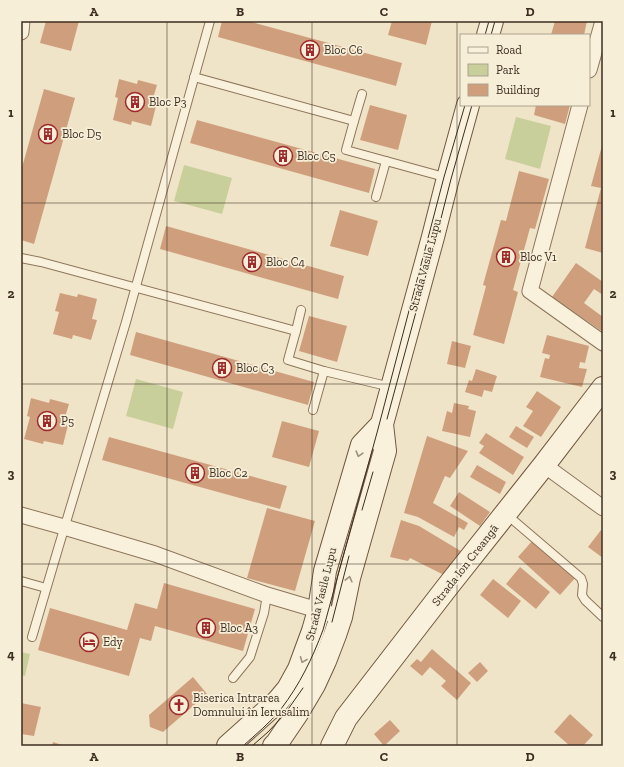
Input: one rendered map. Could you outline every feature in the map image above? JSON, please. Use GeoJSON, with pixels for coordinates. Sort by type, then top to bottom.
{"type":"FeatureCollection","features":[{"type":"Feature","properties":{"kind":"main road"},"geometry":{"type":"LineString","coordinates":[[488,34],[492,21]]}},
{"type":"Feature","properties":{"kind":"main road","name":"Strada Vasile Lupu"},"geometry":{"type":"LineString","coordinates":[[274,746],[277,744],[298,712],[314,685],[326,661],[341,617],[349,578],[385,451],[382,424],[468,106]]}},
{"type":"Feature","properties":{"kind":"main road","name":"Strada Ion Creangă"},"geometry":{"type":"LineString","coordinates":[[332,746],[346,718],[603,388]]}},
{"type":"Feature","properties":{"kind":"main road","name":"Strada Vasile Lupu"},"geometry":{"type":"LineString","coordinates":[[228,746],[278,701],[288,689],[299,669],[319,610],[325,571],[362,444],[382,424]]}},
{"type":"Feature","properties":{"kind":"street"},"geometry":{"type":"LineString","coordinates":[[21,32],[22,21]]}},
{"type":"Feature","properties":{"kind":"street"},"geometry":{"type":"LineString","coordinates":[[590,66],[603,21]]}},
{"type":"Feature","properties":{"kind":"street"},"geometry":{"type":"LineString","coordinates":[[580,106],[530,291],[603,342]]}},
{"type":"Feature","properties":{"kind":"street"},"geometry":{"type":"LineString","coordinates":[[544,465],[603,508]]}},
{"type":"Feature","properties":{"kind":"street"},"geometry":{"type":"LineString","coordinates":[[21,515],[155,554],[268,595],[341,617]]}},
{"type":"Feature","properties":{"kind":"lane"},"geometry":{"type":"LineString","coordinates":[[32,637],[136,287],[210,21]]}},
{"type":"Feature","properties":{"kind":"lane"},"geometry":{"type":"LineString","coordinates":[[194,77],[354,121]]}},
{"type":"Feature","properties":{"kind":"lane"},"geometry":{"type":"LineString","coordinates":[[362,94],[346,150],[448,178]]}},
{"type":"Feature","properties":{"kind":"lane"},"geometry":{"type":"LineString","coordinates":[[376,197],[386,161]]}},
{"type":"Feature","properties":{"kind":"lane"},"geometry":{"type":"LineString","coordinates":[[21,258],[136,287],[296,331]]}},
{"type":"Feature","properties":{"kind":"lane"},"geometry":{"type":"LineString","coordinates":[[301,310],[288,360],[392,388]]}},
{"type":"Feature","properties":{"kind":"lane"},"geometry":{"type":"LineString","coordinates":[[313,410],[324,370]]}},
{"type":"Feature","properties":{"kind":"lane"},"geometry":{"type":"LineString","coordinates":[[506,513],[580,578],[583,584],[582,595],[585,600],[603,617]]}},
{"type":"Feature","properties":{"kind":"lane"},"geometry":{"type":"LineString","coordinates":[[21,581],[46,588]]}},
{"type":"Feature","properties":{"kind":"lane"},"geometry":{"type":"LineString","coordinates":[[233,678],[250,657],[268,595]]}},
{"type":"Feature","properties":{"kind":"green space"},"geometry":{"type":"Polygon","coordinates":[[[516,117],[551,126],[540,169],[505,159],[516,117]]]}},
{"type":"Feature","properties":{"kind":"green space"},"geometry":{"type":"Polygon","coordinates":[[[184,165],[232,178],[222,214],[174,201],[184,165]]]}},
{"type":"Feature","properties":{"kind":"green space"},"geometry":{"type":"Polygon","coordinates":[[[136,379],[183,392],[173,429],[126,416],[136,379]]]}},
{"type":"Feature","properties":{"kind":"green space"},"geometry":{"type":"Polygon","coordinates":[[[21,652],[30,654],[25,676],[21,675],[21,652]]]}},
{"type":"Feature","properties":{"kind":"building"},"geometry":{"type":"Polygon","coordinates":[[[46,21],[79,21],[71,51],[40,43],[46,21]]]}},
{"type":"Feature","properties":{"kind":"building","name":"Bloc C6"},"geometry":{"type":"Polygon","coordinates":[[[222,21],[248,21],[402,63],[396,86],[218,37],[222,21]]]}},
{"type":"Feature","properties":{"kind":"building"},"geometry":{"type":"Polygon","coordinates":[[[392,21],[432,21],[426,45],[388,35],[392,21]]]}},
{"type":"Feature","properties":{"kind":"building"},"geometry":{"type":"Polygon","coordinates":[[[555,21],[587,21],[584,34],[551,34],[555,21]]]}},
{"type":"Feature","properties":{"kind":"building","name":"Bloc P3"},"geometry":{"type":"Polygon","coordinates":[[[119,79],[137,84],[138,80],[157,85],[151,105],[156,106],[151,126],[132,121],[131,125],[113,120],[118,98],[115,97],[119,79]]]}},
{"type":"Feature","properties":{"kind":"building","name":"Bloc D5"},"geometry":{"type":"Polygon","coordinates":[[[44,89],[75,98],[34,244],[21,240],[21,171],[44,89]]]}},
{"type":"Feature","properties":{"kind":"building"},"geometry":{"type":"Polygon","coordinates":[[[370,105],[407,115],[398,150],[360,140],[370,105]]]}},
{"type":"Feature","properties":{"kind":"building"},"geometry":{"type":"Polygon","coordinates":[[[536,106],[570,106],[565,124],[534,115],[536,106]]]}},
{"type":"Feature","properties":{"kind":"building","name":"Bloc C5"},"geometry":{"type":"Polygon","coordinates":[[[197,120],[375,169],[369,193],[190,143],[197,120]]]}},
{"type":"Feature","properties":{"kind":"building"},"geometry":{"type":"Polygon","coordinates":[[[603,142],[603,253],[585,248],[601,188],[591,186],[603,142]]]}},
{"type":"Feature","properties":{"kind":"building","name":"Bloc V1"},"geometry":{"type":"Polygon","coordinates":[[[519,171],[549,179],[535,229],[530,228],[513,290],[518,292],[504,344],[473,335],[486,286],[483,285],[501,220],[506,221],[519,171]]]}},
{"type":"Feature","properties":{"kind":"building"},"geometry":{"type":"Polygon","coordinates":[[[340,210],[378,221],[368,256],[330,246],[340,210]]]}},
{"type":"Feature","properties":{"kind":"building","name":"Bloc C4"},"geometry":{"type":"Polygon","coordinates":[[[166,226],[344,276],[338,299],[160,249],[166,226]]]}},
{"type":"Feature","properties":{"kind":"building"},"geometry":{"type":"Polygon","coordinates":[[[576,263],[603,282],[603,295],[594,289],[584,303],[603,317],[603,332],[552,297],[576,263]]]}},
{"type":"Feature","properties":{"kind":"building"},"geometry":{"type":"Polygon","coordinates":[[[60,293],[77,297],[78,294],[97,299],[92,319],[97,320],[91,340],[73,335],[72,339],[53,334],[59,312],[55,311],[60,293]]]}},
{"type":"Feature","properties":{"kind":"building"},"geometry":{"type":"Polygon","coordinates":[[[309,316],[347,326],[337,362],[299,351],[309,316]]]}},
{"type":"Feature","properties":{"kind":"building","name":"Bloc C3"},"geometry":{"type":"Polygon","coordinates":[[[136,332],[314,382],[308,405],[130,355],[136,332]]]}},
{"type":"Feature","properties":{"kind":"building"},"geometry":{"type":"Polygon","coordinates":[[[547,335],[589,346],[585,363],[580,362],[579,368],[587,369],[582,387],[540,377],[545,358],[549,359],[550,355],[542,353],[547,335]]]}},
{"type":"Feature","properties":{"kind":"building"},"geometry":{"type":"Polygon","coordinates":[[[452,341],[471,346],[465,368],[447,364],[452,341]]]}},
{"type":"Feature","properties":{"kind":"building"},"geometry":{"type":"Polygon","coordinates":[[[476,369],[497,376],[492,392],[484,390],[482,397],[465,392],[469,380],[472,381],[476,369]]]}},
{"type":"Feature","properties":{"kind":"building"},"geometry":{"type":"Polygon","coordinates":[[[537,391],[561,407],[541,437],[523,426],[533,411],[526,407],[537,391]]]}},
{"type":"Feature","properties":{"kind":"building","name":"P5"},"geometry":{"type":"Polygon","coordinates":[[[31,398],[49,403],[50,399],[69,404],[63,424],[68,425],[63,445],[44,441],[43,444],[24,439],[30,417],[27,416],[31,398]]]}},
{"type":"Feature","properties":{"kind":"building"},"geometry":{"type":"Polygon","coordinates":[[[454,403],[469,406],[468,409],[476,411],[470,437],[442,431],[447,411],[452,413],[454,403]]]}},
{"type":"Feature","properties":{"kind":"building"},"geometry":{"type":"Polygon","coordinates":[[[282,421],[319,431],[309,467],[272,457],[282,421]]]}},
{"type":"Feature","properties":{"kind":"building"},"geometry":{"type":"Polygon","coordinates":[[[516,426],[534,437],[527,448],[509,437],[516,426]]]}},
{"type":"Feature","properties":{"kind":"building"},"geometry":{"type":"Polygon","coordinates":[[[486,433],[524,457],[513,475],[479,453],[484,446],[479,443],[486,433]]]}},
{"type":"Feature","properties":{"kind":"building"},"geometry":{"type":"Polygon","coordinates":[[[427,436],[468,451],[450,478],[445,476],[433,503],[468,523],[464,530],[459,527],[454,537],[418,517],[404,513],[427,436]]]}},
{"type":"Feature","properties":{"kind":"building","name":"Bloc C2"},"geometry":{"type":"Polygon","coordinates":[[[109,437],[287,486],[280,509],[102,460],[109,437]]]}},
{"type":"Feature","properties":{"kind":"building"},"geometry":{"type":"Polygon","coordinates":[[[477,465],[506,482],[500,494],[470,477],[477,465]]]}},
{"type":"Feature","properties":{"kind":"building"},"geometry":{"type":"Polygon","coordinates":[[[459,492],[490,512],[480,526],[450,506],[459,492]]]}},
{"type":"Feature","properties":{"kind":"building"},"geometry":{"type":"Polygon","coordinates":[[[267,508],[315,521],[295,591],[247,578],[267,508]]]}},
{"type":"Feature","properties":{"kind":"building"},"geometry":{"type":"Polygon","coordinates":[[[401,520],[419,526],[464,553],[446,576],[410,558],[408,561],[390,557],[401,520]]]}},
{"type":"Feature","properties":{"kind":"building"},"geometry":{"type":"Polygon","coordinates":[[[601,530],[603,532],[603,558],[588,547],[601,530]]]}},
{"type":"Feature","properties":{"kind":"building"},"geometry":{"type":"Polygon","coordinates":[[[533,540],[576,577],[560,595],[518,557],[533,540]]]}},
{"type":"Feature","properties":{"kind":"building"},"geometry":{"type":"Polygon","coordinates":[[[520,567],[550,592],[536,609],[506,584],[520,567]]]}},
{"type":"Feature","properties":{"kind":"building"},"geometry":{"type":"Polygon","coordinates":[[[493,579],[521,601],[508,618],[480,595],[493,579]]]}},
{"type":"Feature","properties":{"kind":"building","name":"Bloc A3"},"geometry":{"type":"Polygon","coordinates":[[[164,583],[255,609],[243,651],[155,626],[151,641],[140,638],[129,676],[38,650],[50,608],[127,630],[135,603],[157,609],[164,583]]]}},
{"type":"Feature","properties":{"kind":"building"},"geometry":{"type":"Polygon","coordinates":[[[432,649],[471,683],[457,700],[441,686],[446,681],[430,667],[422,676],[410,666],[417,659],[421,662],[432,649]]]}},
{"type":"Feature","properties":{"kind":"building"},"geometry":{"type":"Polygon","coordinates":[[[480,662],[488,671],[477,682],[468,673],[480,662]]]}},
{"type":"Feature","properties":{"kind":"building","name":"Biserica Intrarea Domnului în Ierusalim"},"geometry":{"type":"Polygon","coordinates":[[[193,677],[207,694],[163,732],[150,727],[149,715],[193,677]]]}},
{"type":"Feature","properties":{"kind":"building"},"geometry":{"type":"Polygon","coordinates":[[[21,703],[41,707],[34,736],[21,734],[21,703]]]}},
{"type":"Feature","properties":{"kind":"building"},"geometry":{"type":"Polygon","coordinates":[[[570,714],[593,735],[583,746],[570,746],[554,732],[570,714]]]}},
{"type":"Feature","properties":{"kind":"building"},"geometry":{"type":"Polygon","coordinates":[[[390,720],[400,731],[384,746],[374,734],[390,720]]]}},
{"type":"Feature","properties":{"kind":"building"},"geometry":{"type":"Polygon","coordinates":[[[53,742],[65,746],[52,746],[53,742]]]}},
{"type":"Feature","properties":{"kind":"tram line"},"geometry":{"type":"LineString","coordinates":[[485,34],[489,21]]}},
{"type":"Feature","properties":{"kind":"tram line"},"geometry":{"type":"LineString","coordinates":[[491,34],[495,21]]}},
{"type":"Feature","properties":{"kind":"tram line"},"geometry":{"type":"LineString","coordinates":[[243,746],[272,719],[288,700],[305,671],[323,630],[378,429],[444,177],[465,106]]}},
{"type":"Feature","properties":{"kind":"tram line"},"geometry":{"type":"LineString","coordinates":[[387,419],[472,106]]}},
{"type":"Feature","properties":{"kind":"tram line"},"geometry":{"type":"LineString","coordinates":[[362,510],[373,472]]}},
{"type":"Feature","properties":{"kind":"tram line"},"geometry":{"type":"LineString","coordinates":[[332,622],[349,556]]}},
{"type":"Feature","properties":{"kind":"tram line"},"geometry":{"type":"LineString","coordinates":[[252,746],[284,715],[303,688]]}},
{"type":"Feature","properties":{"kind":"place","name":"Bloc C6"},"geometry":{"type":"Point","coordinates":[310,50]}},
{"type":"Feature","properties":{"kind":"place","name":"Bloc P3"},"geometry":{"type":"Point","coordinates":[135,102]}},
{"type":"Feature","properties":{"kind":"place","name":"Bloc D5"},"geometry":{"type":"Point","coordinates":[48,134]}},
{"type":"Feature","properties":{"kind":"place","name":"Bloc C5"},"geometry":{"type":"Point","coordinates":[283,156]}},
{"type":"Feature","properties":{"kind":"place","name":"Bloc V1"},"geometry":{"type":"Point","coordinates":[506,257]}},
{"type":"Feature","properties":{"kind":"place","name":"Bloc C4"},"geometry":{"type":"Point","coordinates":[252,262]}},
{"type":"Feature","properties":{"kind":"place","name":"Bloc C3"},"geometry":{"type":"Point","coordinates":[222,368]}},
{"type":"Feature","properties":{"kind":"place","name":"P5"},"geometry":{"type":"Point","coordinates":[47,421]}},
{"type":"Feature","properties":{"kind":"place","name":"Bloc C2"},"geometry":{"type":"Point","coordinates":[195,473]}},
{"type":"Feature","properties":{"kind":"place","name":"Bloc A3"},"geometry":{"type":"Point","coordinates":[206,628]}},
{"type":"Feature","properties":{"kind":"place","name":"Edy"},"geometry":{"type":"Point","coordinates":[89,642]}},
{"type":"Feature","properties":{"kind":"place","name":"Biserica Intrarea Domnului în Ierusalim"},"geometry":{"type":"Point","coordinates":[179,705]}}]}
